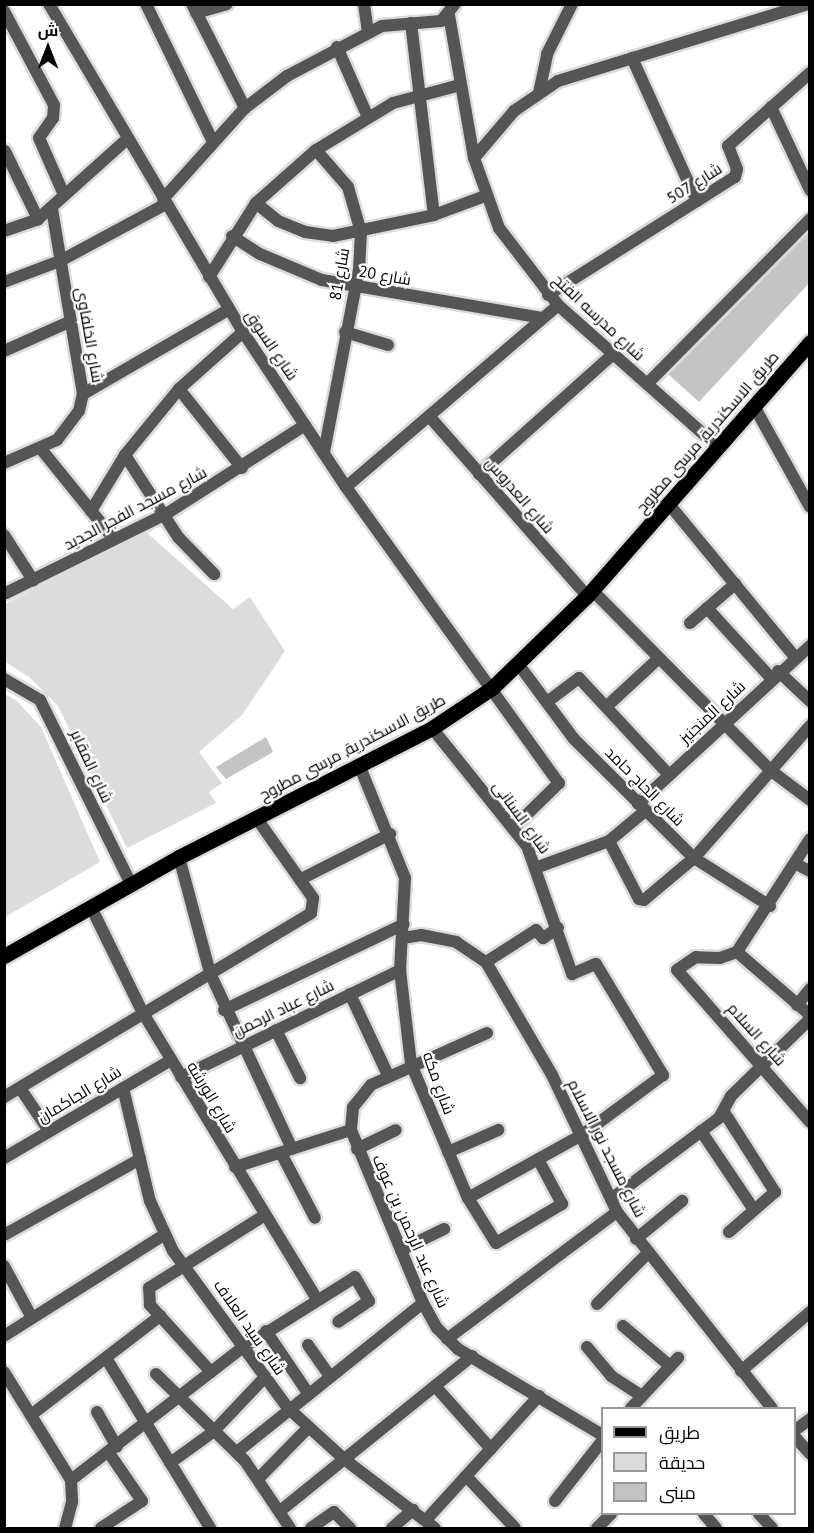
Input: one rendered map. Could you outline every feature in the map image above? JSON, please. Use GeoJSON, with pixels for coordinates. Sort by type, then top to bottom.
{"type":"FeatureCollection","features":[{"type":"Feature","properties":{"kind":"main road","name":"طريق الاسكندرية, مرسى مطروح"},"geometry":{"type":"LineString","coordinates":[[4,956],[179,857],[360,767],[432,728],[492,688],[519,665],[589,593],[810,342]]}},
{"type":"Feature","properties":{"kind":"street"},"geometry":{"type":"LineString","coordinates":[[9,4],[4,9],[54,105],[53,118],[39,138],[64,195]]}},
{"type":"Feature","properties":{"kind":"street","name":"شارع السوق"},"geometry":{"type":"LineString","coordinates":[[49,4],[126,140],[228,310],[346,487],[492,688],[559,785],[513,828]]}},
{"type":"Feature","properties":{"kind":"street"},"geometry":{"type":"LineString","coordinates":[[146,4],[213,142]]}},
{"type":"Feature","properties":{"kind":"street"},"geometry":{"type":"LineString","coordinates":[[227,4],[194,9],[245,108]]}},
{"type":"Feature","properties":{"kind":"street"},"geometry":{"type":"LineString","coordinates":[[364,4],[368,32]]}},
{"type":"Feature","properties":{"kind":"street"},"geometry":{"type":"LineString","coordinates":[[539,93],[547,54],[572,4]]}},
{"type":"Feature","properties":{"kind":"street"},"geometry":{"type":"LineString","coordinates":[[474,158],[514,111],[558,81],[808,4]]}},
{"type":"Feature","properties":{"kind":"street"},"geometry":{"type":"LineString","coordinates":[[4,282],[60,261],[164,202],[213,142],[245,108],[337,47],[368,32],[411,23],[431,24],[452,10]]}},
{"type":"Feature","properties":{"kind":"street","name":"شارع مدرسه الفتح"},"geometry":{"type":"LineString","coordinates":[[452,10],[460,85],[474,158],[485,196],[518,257],[558,305],[718,447]]}},
{"type":"Feature","properties":{"kind":"street"},"geometry":{"type":"LineString","coordinates":[[411,23],[434,215]]}},
{"type":"Feature","properties":{"kind":"street"},"geometry":{"type":"LineString","coordinates":[[337,47],[367,115]]}},
{"type":"Feature","properties":{"kind":"street"},"geometry":{"type":"LineString","coordinates":[[632,58],[697,201]]}},
{"type":"Feature","properties":{"kind":"street","name":"شارع 507"},"geometry":{"type":"LineString","coordinates":[[548,295],[737,175],[728,146],[810,73]]}},
{"type":"Feature","properties":{"kind":"street"},"geometry":{"type":"LineString","coordinates":[[209,277],[232,236],[256,203],[316,150],[367,115],[421,93],[460,85]]}},
{"type":"Feature","properties":{"kind":"street"},"geometry":{"type":"LineString","coordinates":[[771,107],[810,190]]}},
{"type":"Feature","properties":{"kind":"street"},"geometry":{"type":"LineString","coordinates":[[4,231],[38,219],[126,140]]}},
{"type":"Feature","properties":{"kind":"street","name":"شارع 81"},"geometry":{"type":"LineString","coordinates":[[316,150],[348,187],[361,232],[356,287],[345,332],[324,453]]}},
{"type":"Feature","properties":{"kind":"street"},"geometry":{"type":"LineString","coordinates":[[5,151],[38,219]]}},
{"type":"Feature","properties":{"kind":"street"},"geometry":{"type":"LineString","coordinates":[[256,203],[278,221],[305,232],[333,236],[434,215],[485,196]]}},
{"type":"Feature","properties":{"kind":"street","name":"شارع الخلفاوى"},"geometry":{"type":"LineString","coordinates":[[4,463],[41,449],[70,427],[83,394],[52,208]]}},
{"type":"Feature","properties":{"kind":"street"},"geometry":{"type":"LineString","coordinates":[[647,384],[810,219]]}},
{"type":"Feature","properties":{"kind":"street","name":"شارع 20"},"geometry":{"type":"LineString","coordinates":[[232,236],[290,269],[356,287],[542,318]]}},
{"type":"Feature","properties":{"kind":"street"},"geometry":{"type":"LineString","coordinates":[[346,487],[558,305]]}},
{"type":"Feature","properties":{"kind":"street"},"geometry":{"type":"LineString","coordinates":[[83,394],[228,310]]}},
{"type":"Feature","properties":{"kind":"street"},"geometry":{"type":"LineString","coordinates":[[4,351],[71,321]]}},
{"type":"Feature","properties":{"kind":"street"},"geometry":{"type":"LineString","coordinates":[[91,511],[125,455],[179,389],[243,332]]}},
{"type":"Feature","properties":{"kind":"street"},"geometry":{"type":"LineString","coordinates":[[345,332],[388,345]]}},
{"type":"Feature","properties":{"kind":"street"},"geometry":{"type":"LineString","coordinates":[[479,474],[613,354]]}},
{"type":"Feature","properties":{"kind":"street"},"geometry":{"type":"LineString","coordinates":[[179,389],[242,468]]}},
{"type":"Feature","properties":{"kind":"street"},"geometry":{"type":"LineString","coordinates":[[754,406],[810,507]]}},
{"type":"Feature","properties":{"kind":"street","name":"شارع العدروس"},"geometry":{"type":"LineString","coordinates":[[429,416],[479,474],[589,593],[659,658],[770,770],[810,800]]}},
{"type":"Feature","properties":{"kind":"street","name":"شارع مسجد الفجر الجديد"},"geometry":{"type":"LineString","coordinates":[[6,593],[166,514],[242,468],[305,425]]}},
{"type":"Feature","properties":{"kind":"street"},"geometry":{"type":"LineString","coordinates":[[41,449],[114,539]]}},
{"type":"Feature","properties":{"kind":"street"},"geometry":{"type":"LineString","coordinates":[[125,455],[166,514],[178,537],[214,573]]}},
{"type":"Feature","properties":{"kind":"street"},"geometry":{"type":"LineString","coordinates":[[668,503],[795,657]]}},
{"type":"Feature","properties":{"kind":"street"},"geometry":{"type":"LineString","coordinates":[[4,535],[33,580]]}},
{"type":"Feature","properties":{"kind":"street"},"geometry":{"type":"LineString","coordinates":[[690,622],[735,584]]}},
{"type":"Feature","properties":{"kind":"street"},"geometry":{"type":"LineString","coordinates":[[707,608],[775,675],[810,701]]}},
{"type":"Feature","properties":{"kind":"street","name":"شارع المنجنيز"},"geometry":{"type":"LineString","coordinates":[[538,867],[609,841],[669,775],[775,675],[810,646]]}},
{"type":"Feature","properties":{"kind":"street"},"geometry":{"type":"LineString","coordinates":[[606,707],[659,658]]}},
{"type":"Feature","properties":{"kind":"street","name":"شارع الحاج حامد"},"geometry":{"type":"LineString","coordinates":[[519,665],[574,739],[694,858],[770,906]]}},
{"type":"Feature","properties":{"kind":"street"},"geometry":{"type":"LineString","coordinates":[[547,702],[578,678],[669,775]]}},
{"type":"Feature","properties":{"kind":"street","name":"شارع المقابر"},"geometry":{"type":"LineString","coordinates":[[4,679],[25,688],[44,707],[131,884]]}},
{"type":"Feature","properties":{"kind":"street"},"geometry":{"type":"LineString","coordinates":[[609,841],[639,899],[644,900],[694,858],[810,726]]}},
{"type":"Feature","properties":{"kind":"street","name":"شارع السنانى"},"geometry":{"type":"LineString","coordinates":[[432,728],[513,828],[538,867],[571,972],[596,964],[663,1075],[582,1135]]}},
{"type":"Feature","properties":{"kind":"street","name":"شارع مكه"},"geometry":{"type":"LineString","coordinates":[[360,767],[390,834],[405,878],[400,970],[411,1064],[468,1198],[494,1242],[501,1244],[562,1204],[539,1161]]}},
{"type":"Feature","properties":{"kind":"street"},"geometry":{"type":"LineString","coordinates":[[4,1097],[311,913],[315,903],[301,879],[257,819]]}},
{"type":"Feature","properties":{"kind":"street"},"geometry":{"type":"LineString","coordinates":[[301,879],[390,834]]}},
{"type":"Feature","properties":{"kind":"street"},"geometry":{"type":"LineString","coordinates":[[610,1199],[724,1112],[728,1101],[810,1017],[737,952],[770,906],[810,839]]}},
{"type":"Feature","properties":{"kind":"street"},"geometry":{"type":"LineString","coordinates":[[179,857],[210,973],[315,1218]]}},
{"type":"Feature","properties":{"kind":"street"},"geometry":{"type":"LineString","coordinates":[[796,864],[810,871]]}},
{"type":"Feature","properties":{"kind":"street","name":"شارع الورشه"},"geometry":{"type":"LineString","coordinates":[[91,907],[143,1013],[316,1298]]}},
{"type":"Feature","properties":{"kind":"street"},"geometry":{"type":"LineString","coordinates":[[224,1010],[404,924]]}},
{"type":"Feature","properties":{"kind":"street"},"geometry":{"type":"LineString","coordinates":[[486,962],[537,930],[543,938],[558,928]]}},
{"type":"Feature","properties":{"kind":"street","name":"شارع مسجد نور الاسلام"},"geometry":{"type":"LineString","coordinates":[[403,938],[456,942],[486,962],[582,1135],[617,1212],[647,1254],[770,1407]]}},
{"type":"Feature","properties":{"kind":"street","name":"شارع السلام"},"geometry":{"type":"LineString","coordinates":[[737,952],[720,958],[696,957],[677,970],[764,1064],[809,1119]]}},
{"type":"Feature","properties":{"kind":"street","name":"شارع عباد الرحمن"},"geometry":{"type":"LineString","coordinates":[[181,1077],[400,970]]}},
{"type":"Feature","properties":{"kind":"street"},"geometry":{"type":"LineString","coordinates":[[797,1005],[810,989]]}},
{"type":"Feature","properties":{"kind":"street"},"geometry":{"type":"LineString","coordinates":[[350,994],[388,1075]]}},
{"type":"Feature","properties":{"kind":"street"},"geometry":{"type":"LineString","coordinates":[[276,1030],[300,1078]]}},
{"type":"Feature","properties":{"kind":"street"},"geometry":{"type":"LineString","coordinates":[[236,1167],[351,1130],[353,1107],[360,1097],[388,1075],[487,1033]]}},
{"type":"Feature","properties":{"kind":"street","name":"شارع الجاكمان"},"geometry":{"type":"LineString","coordinates":[[6,1154],[171,1060]]}},
{"type":"Feature","properties":{"kind":"street"},"geometry":{"type":"LineString","coordinates":[[20,1088],[49,1131]]}},
{"type":"Feature","properties":{"kind":"street","name":"شارع سيد العلاف"},"geometry":{"type":"LineString","coordinates":[[123,1088],[140,1159],[164,1235],[242,1348],[288,1408],[344,1460],[431,1524]]}},
{"type":"Feature","properties":{"kind":"street"},"geometry":{"type":"LineString","coordinates":[[724,1112],[775,1192],[729,1232]]}},
{"type":"Feature","properties":{"kind":"street","name":"شارع عبد الرحمن بن عوف"},"geometry":{"type":"LineString","coordinates":[[351,1130],[423,1303],[447,1339],[601,1434]]}},
{"type":"Feature","properties":{"kind":"street"},"geometry":{"type":"LineString","coordinates":[[357,1149],[396,1130]]}},
{"type":"Feature","properties":{"kind":"street"},"geometry":{"type":"LineString","coordinates":[[448,1152],[498,1130]]}},
{"type":"Feature","properties":{"kind":"street"},"geometry":{"type":"LineString","coordinates":[[700,1131],[754,1210]]}},
{"type":"Feature","properties":{"kind":"street"},"geometry":{"type":"LineString","coordinates":[[468,1198],[539,1161],[582,1135]]}},
{"type":"Feature","properties":{"kind":"street"},"geometry":{"type":"LineString","coordinates":[[4,1235],[140,1159]]}},
{"type":"Feature","properties":{"kind":"street"},"geometry":{"type":"LineString","coordinates":[[636,1239],[682,1201]]}},
{"type":"Feature","properties":{"kind":"street"},"geometry":{"type":"LineString","coordinates":[[447,1339],[617,1212]]}},
{"type":"Feature","properties":{"kind":"street"},"geometry":{"type":"LineString","coordinates":[[211,1372],[150,1305],[149,1288],[185,1263],[265,1215]]}},
{"type":"Feature","properties":{"kind":"street"},"geometry":{"type":"LineString","coordinates":[[401,1250],[444,1229]]}},
{"type":"Feature","properties":{"kind":"street"},"geometry":{"type":"LineString","coordinates":[[4,1336],[164,1235]]}},
{"type":"Feature","properties":{"kind":"street"},"geometry":{"type":"LineString","coordinates":[[597,1304],[647,1254]]}},
{"type":"Feature","properties":{"kind":"street"},"geometry":{"type":"LineString","coordinates":[[4,1266],[32,1318]]}},
{"type":"Feature","properties":{"kind":"street"},"geometry":{"type":"LineString","coordinates":[[71,1480],[146,1425],[266,1331],[350,1277],[357,1279],[369,1300],[338,1322]]}},
{"type":"Feature","properties":{"kind":"street"},"geometry":{"type":"LineString","coordinates":[[237,1452],[288,1408],[423,1303]]}},
{"type":"Feature","properties":{"kind":"street"},"geometry":{"type":"LineString","coordinates":[[741,1371],[810,1312]]}},
{"type":"Feature","properties":{"kind":"street"},"geometry":{"type":"LineString","coordinates":[[31,1415],[160,1316]]}},
{"type":"Feature","properties":{"kind":"street"},"geometry":{"type":"LineString","coordinates":[[623,1326],[674,1362],[632,1407]]}},
{"type":"Feature","properties":{"kind":"street"},"geometry":{"type":"LineString","coordinates":[[266,1331],[308,1393]]}},
{"type":"Feature","properties":{"kind":"street"},"geometry":{"type":"LineString","coordinates":[[308,1345],[330,1376]]}},
{"type":"Feature","properties":{"kind":"street"},"geometry":{"type":"LineString","coordinates":[[587,1347],[611,1376],[642,1396]]}},
{"type":"Feature","properties":{"kind":"street"},"geometry":{"type":"LineString","coordinates":[[274,1528],[285,1520],[344,1460],[472,1356]]}},
{"type":"Feature","properties":{"kind":"street"},"geometry":{"type":"LineString","coordinates":[[106,1358],[210,1528]]}},
{"type":"Feature","properties":{"kind":"street"},"geometry":{"type":"LineString","coordinates":[[4,1372],[71,1480],[72,1502],[64,1528]]}},
{"type":"Feature","properties":{"kind":"street"},"geometry":{"type":"LineString","coordinates":[[156,1374],[213,1432],[237,1452],[259,1478],[285,1520]]}},
{"type":"Feature","properties":{"kind":"street"},"geometry":{"type":"LineString","coordinates":[[170,1463],[213,1432],[265,1377]]}},
{"type":"Feature","properties":{"kind":"street"},"geometry":{"type":"LineString","coordinates":[[435,1386],[491,1449]]}},
{"type":"Feature","properties":{"kind":"street"},"geometry":{"type":"LineString","coordinates":[[431,1524],[466,1476],[539,1396]]}},
{"type":"Feature","properties":{"kind":"street"},"geometry":{"type":"LineString","coordinates":[[97,1412],[113,1450],[142,1501],[101,1528]]}},
{"type":"Feature","properties":{"kind":"street"},"geometry":{"type":"LineString","coordinates":[[796,1430],[810,1419]]}},
{"type":"Feature","properties":{"kind":"street"},"geometry":{"type":"LineString","coordinates":[[259,1478],[309,1427]]}},
{"type":"Feature","properties":{"kind":"street"},"geometry":{"type":"LineString","coordinates":[[796,1437],[810,1454]]}},
{"type":"Feature","properties":{"kind":"street"},"geometry":{"type":"LineString","coordinates":[[555,1500],[601,1443]]}},
{"type":"Feature","properties":{"kind":"street"},"geometry":{"type":"LineString","coordinates":[[466,1476],[515,1528]]}},
{"type":"Feature","properties":{"kind":"street"},"geometry":{"type":"LineString","coordinates":[[392,1528],[412,1510]]}},
{"type":"Feature","properties":{"kind":"street"},"geometry":{"type":"LineString","coordinates":[[311,1528],[334,1512],[350,1528]]}},
{"type":"Feature","properties":{"kind":"street"},"geometry":{"type":"LineString","coordinates":[[597,1528],[610,1515]]}},
{"type":"Feature","properties":{"kind":"street"},"geometry":{"type":"LineString","coordinates":[[760,1515],[772,1528]]}},
{"type":"Feature","properties":{"kind":"green space"},"geometry":{"type":"Polygon","coordinates":[[[146,532],[233,609],[250,597],[285,651],[242,715],[199,752],[222,783],[209,792],[216,803],[127,848],[58,706],[29,677],[5,662],[5,604],[146,532]]]}},
{"type":"Feature","properties":{"kind":"green space"},"geometry":{"type":"Polygon","coordinates":[[[5,694],[17,701],[41,727],[100,862],[5,917],[5,694]]]}},
{"type":"Feature","properties":{"kind":"building"},"geometry":{"type":"Polygon","coordinates":[[[810,231],[810,282],[699,402],[668,374],[810,231]]]}},
{"type":"Feature","properties":{"kind":"building"},"geometry":{"type":"Polygon","coordinates":[[[266,737],[273,752],[226,779],[216,767],[266,737]]]}}]}
